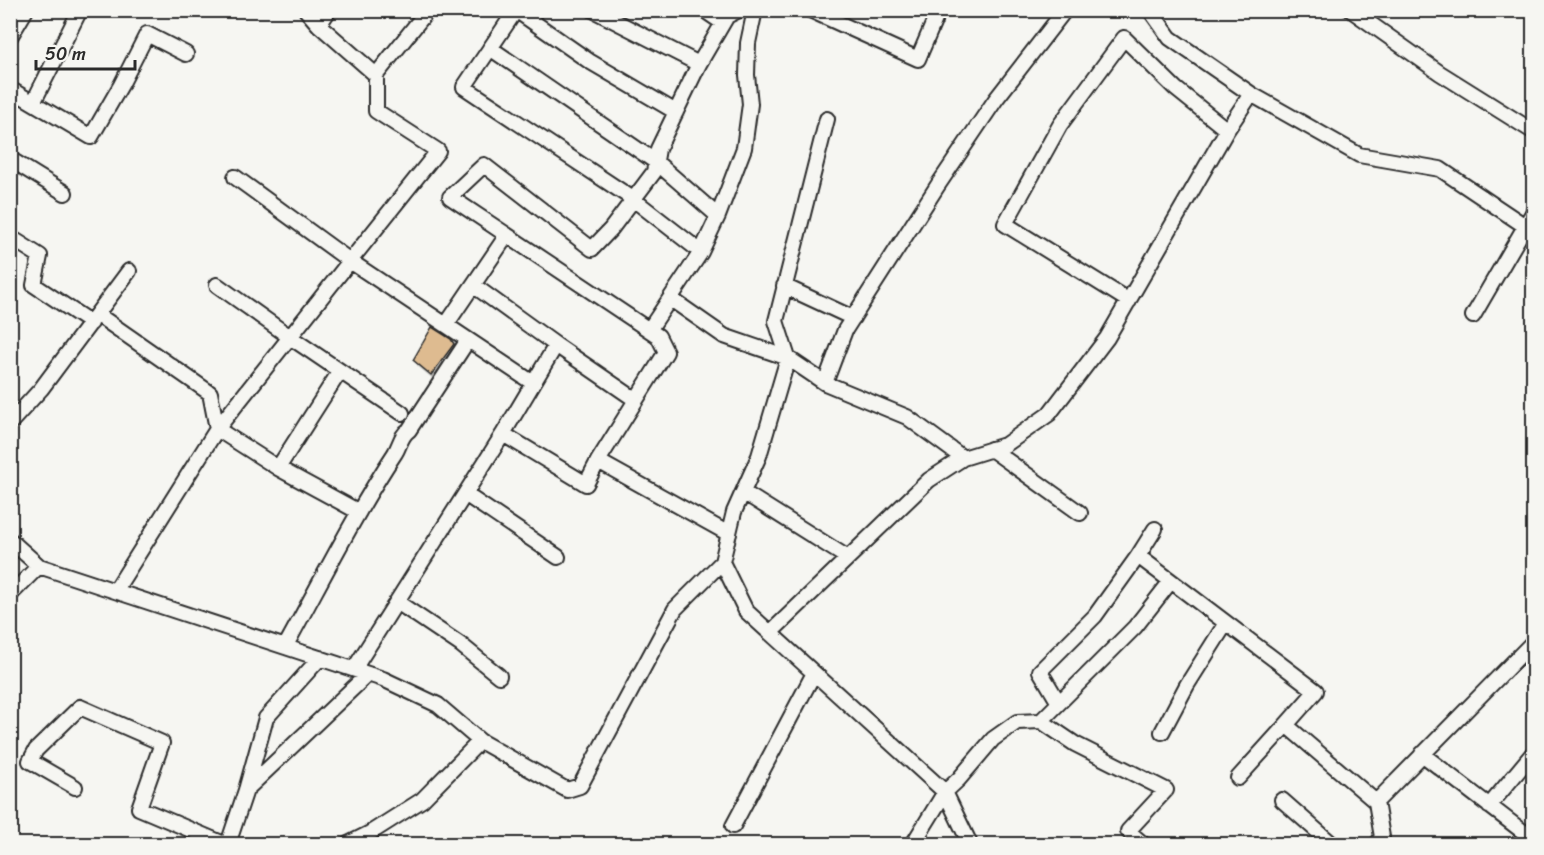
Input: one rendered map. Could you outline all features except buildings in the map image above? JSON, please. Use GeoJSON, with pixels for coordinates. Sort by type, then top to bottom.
{"type":"FeatureCollection","features":[{"type":"Feature","properties":{"kind":"street"},"geometry":{"type":"LineString","coordinates":[[10,38],[26,10]]}},
{"type":"Feature","properties":{"kind":"street"},"geometry":{"type":"LineString","coordinates":[[34,101],[80,10]]}},
{"type":"Feature","properties":{"kind":"street"},"geometry":{"type":"LineString","coordinates":[[306,10],[319,25],[376,75]]}},
{"type":"Feature","properties":{"kind":"street"},"geometry":{"type":"LineString","coordinates":[[319,25],[329,10]]}},
{"type":"Feature","properties":{"kind":"street"},"geometry":{"type":"LineString","coordinates":[[115,591],[217,429],[438,151],[376,111],[376,75],[428,10]]}},
{"type":"Feature","properties":{"kind":"street"},"geometry":{"type":"LineString","coordinates":[[676,112],[589,61],[516,10],[464,87],[633,199],[701,252]]}},
{"type":"Feature","properties":{"kind":"street"},"geometry":{"type":"LineString","coordinates":[[593,10],[699,64]]}},
{"type":"Feature","properties":{"kind":"street"},"geometry":{"type":"LineString","coordinates":[[704,10],[723,23]]}},
{"type":"Feature","properties":{"kind":"street"},"geometry":{"type":"LineString","coordinates":[[503,434],[585,484],[666,352],[658,336],[450,197],[483,165],[592,249],[611,229],[654,172],[658,149],[699,64],[728,16],[739,10]]}},
{"type":"Feature","properties":{"kind":"street"},"geometry":{"type":"LineString","coordinates":[[649,330],[701,252],[718,216],[744,148],[750,104],[748,43],[754,10]]}},
{"type":"Feature","properties":{"kind":"street"},"geometry":{"type":"LineString","coordinates":[[810,10],[918,59],[939,10]]}},
{"type":"Feature","properties":{"kind":"street"},"geometry":{"type":"LineString","coordinates":[[825,383],[845,330],[938,184],[990,109],[1065,10]]}},
{"type":"Feature","properties":{"kind":"street"},"geometry":{"type":"LineString","coordinates":[[1150,10],[1170,38],[1251,94],[1359,155],[1440,169],[1529,229]]}},
{"type":"Feature","properties":{"kind":"street"},"geometry":{"type":"LineString","coordinates":[[1351,10],[1440,73],[1533,132]]}},
{"type":"Feature","properties":{"kind":"street"},"geometry":{"type":"LineString","coordinates":[[10,89],[34,101],[90,137],[121,85],[147,34],[186,54]]}},
{"type":"Feature","properties":{"kind":"street"},"geometry":{"type":"LineString","coordinates":[[1129,301],[1005,224],[1060,125],[1124,38],[1176,89],[1227,130]]}},
{"type":"Feature","properties":{"kind":"street"},"geometry":{"type":"LineString","coordinates":[[490,48],[656,162],[718,216]]}},
{"type":"Feature","properties":{"kind":"street"},"geometry":{"type":"LineString","coordinates":[[770,633],[929,480],[963,458],[1005,445],[1049,414],[1107,338],[1227,130],[1251,94]]}},
{"type":"Feature","properties":{"kind":"street"},"geometry":{"type":"LineString","coordinates":[[10,540],[39,566],[368,674],[438,705],[480,741],[567,790],[580,786],[675,609],[722,562],[734,512],[759,456],[788,358],[776,321],[828,119]]}},
{"type":"Feature","properties":{"kind":"street"},"geometry":{"type":"LineString","coordinates":[[10,159],[64,193]]}},
{"type":"Feature","properties":{"kind":"street"},"geometry":{"type":"LineString","coordinates":[[235,177],[350,261],[533,383]]}},
{"type":"Feature","properties":{"kind":"street"},"geometry":{"type":"LineString","coordinates":[[1473,316],[1529,229],[1533,211]]}},
{"type":"Feature","properties":{"kind":"street"},"geometry":{"type":"LineString","coordinates":[[446,325],[507,235]]}},
{"type":"Feature","properties":{"kind":"street"},"geometry":{"type":"LineString","coordinates":[[10,237],[40,256],[34,285],[95,319],[210,393],[217,429],[278,468],[359,512]]}},
{"type":"Feature","properties":{"kind":"street"},"geometry":{"type":"LineString","coordinates":[[10,423],[42,389],[129,271]]}},
{"type":"Feature","properties":{"kind":"street"},"geometry":{"type":"LineString","coordinates":[[217,285],[290,338],[402,412]]}},
{"type":"Feature","properties":{"kind":"street"},"geometry":{"type":"LineString","coordinates":[[473,285],[636,400]]}},
{"type":"Feature","properties":{"kind":"street"},"geometry":{"type":"LineString","coordinates":[[784,286],[854,318]]}},
{"type":"Feature","properties":{"kind":"street"},"geometry":{"type":"LineString","coordinates":[[671,299],[724,336],[788,358],[825,383],[908,417],[963,458]]}},
{"type":"Feature","properties":{"kind":"street"},"geometry":{"type":"LineString","coordinates":[[285,647],[372,487],[399,446],[404,434],[409,430],[468,340]]}},
{"type":"Feature","properties":{"kind":"street"},"geometry":{"type":"LineString","coordinates":[[354,669],[503,434],[556,345]]}},
{"type":"Feature","properties":{"kind":"street"},"geometry":{"type":"LineString","coordinates":[[278,468],[340,372]]}},
{"type":"Feature","properties":{"kind":"street"},"geometry":{"type":"LineString","coordinates":[[991,449],[1080,513]]}},
{"type":"Feature","properties":{"kind":"street"},"geometry":{"type":"LineString","coordinates":[[598,461],[729,534]]}},
{"type":"Feature","properties":{"kind":"street"},"geometry":{"type":"LineString","coordinates":[[743,492],[848,558]]}},
{"type":"Feature","properties":{"kind":"street"},"geometry":{"type":"LineString","coordinates":[[465,494],[558,557]]}},
{"type":"Feature","properties":{"kind":"street"},"geometry":{"type":"LineString","coordinates":[[1059,704],[1040,671],[1095,616],[1155,529]]}},
{"type":"Feature","properties":{"kind":"street"},"geometry":{"type":"LineString","coordinates":[[1138,556],[1316,691],[1238,778]]}},
{"type":"Feature","properties":{"kind":"street"},"geometry":{"type":"LineString","coordinates":[[722,562],[746,611],[945,792],[969,844]]}},
{"type":"Feature","properties":{"kind":"street"},"geometry":{"type":"LineString","coordinates":[[10,596],[39,566]]}},
{"type":"Feature","properties":{"kind":"street"},"geometry":{"type":"LineString","coordinates":[[1041,721],[1135,627],[1171,581]]}},
{"type":"Feature","properties":{"kind":"street"},"geometry":{"type":"LineString","coordinates":[[397,602],[461,645],[499,676]]}},
{"type":"Feature","properties":{"kind":"street"},"geometry":{"type":"LineString","coordinates":[[1162,732],[1187,685],[1226,623]]}},
{"type":"Feature","properties":{"kind":"street"},"geometry":{"type":"LineString","coordinates":[[1376,802],[1533,641]]}},
{"type":"Feature","properties":{"kind":"street"},"geometry":{"type":"LineString","coordinates":[[75,787],[30,761],[36,750],[80,707],[162,743],[139,808],[226,844],[246,790],[266,718],[320,658]]}},
{"type":"Feature","properties":{"kind":"street"},"geometry":{"type":"LineString","coordinates":[[733,826],[813,673]]}},
{"type":"Feature","properties":{"kind":"street"},"geometry":{"type":"LineString","coordinates":[[246,790],[368,674]]}},
{"type":"Feature","properties":{"kind":"street"},"geometry":{"type":"LineString","coordinates":[[913,844],[945,792],[993,739],[1017,722],[1041,721],[1075,744],[1166,790],[1128,831],[1143,844]]}},
{"type":"Feature","properties":{"kind":"street"},"geometry":{"type":"LineString","coordinates":[[1286,725],[1376,802],[1382,837],[1377,844]]}},
{"type":"Feature","properties":{"kind":"street"},"geometry":{"type":"LineString","coordinates":[[348,844],[372,839],[422,800],[480,741]]}},
{"type":"Feature","properties":{"kind":"street"},"geometry":{"type":"LineString","coordinates":[[1489,806],[1533,752]]}},
{"type":"Feature","properties":{"kind":"street"},"geometry":{"type":"LineString","coordinates":[[1422,754],[1533,840]]}},
{"type":"Feature","properties":{"kind":"street"},"geometry":{"type":"LineString","coordinates":[[1282,800],[1332,844]]}}]}
